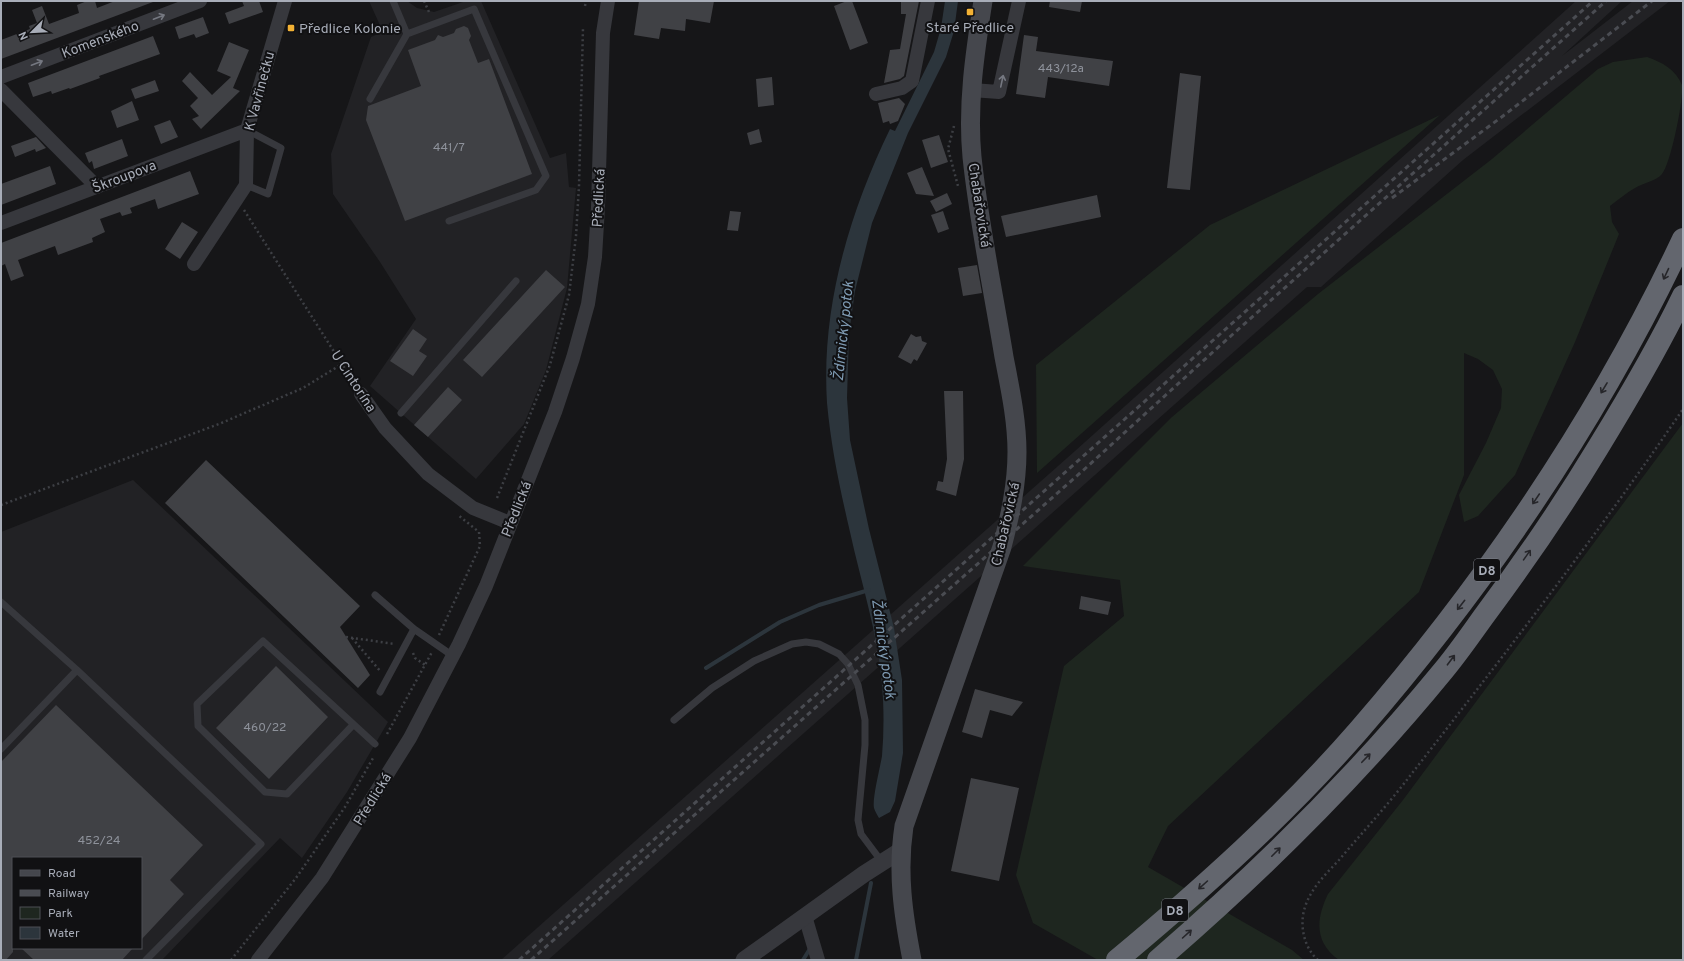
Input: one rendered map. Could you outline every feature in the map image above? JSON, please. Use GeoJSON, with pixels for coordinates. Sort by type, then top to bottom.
{"type":"FeatureCollection","features":[{"type":"Feature","properties":{"kind":"highway","name":"D8"},"geometry":{"type":"LineString","coordinates":[[1117,960],[1232,859],[1297,796],[1358,731],[1481,579],[1549,480],[1611,378],[1654,301],[1683,239]]}},
{"type":"Feature","properties":{"kind":"highway","name":"D8"},"geometry":{"type":"LineString","coordinates":[[1158,960],[1248,880],[1380,744],[1448,664],[1502,592],[1570,494],[1633,390],[1683,296]]}},
{"type":"Feature","properties":{"kind":"main road","name":"Chabařovická"},"geometry":{"type":"LineString","coordinates":[[912,960],[901,894],[900,851],[904,826],[912,799],[1002,547],[1012,508],[1016,479],[1017,452],[1013,411],[972,157],[970,131],[972,90],[983,1]]}},
{"type":"Feature","properties":{"kind":"street","name":"Komenského"},"geometry":{"type":"LineString","coordinates":[[1,77],[200,1]]}},
{"type":"Feature","properties":{"kind":"street","name":"K Vavřinečku"},"geometry":{"type":"LineString","coordinates":[[246,185],[247,130],[285,1]]}},
{"type":"Feature","properties":{"kind":"street","name":"Předlická"},"geometry":{"type":"LineString","coordinates":[[258,960],[322,878],[410,738],[453,656],[486,586],[555,412],[573,358],[588,304],[595,257],[598,207],[603,33],[608,1]]}},
{"type":"Feature","properties":{"kind":"street"},"geometry":{"type":"LineString","coordinates":[[876,94],[902,88],[912,81],[928,1]]}},
{"type":"Feature","properties":{"kind":"street"},"geometry":{"type":"LineString","coordinates":[[972,90],[999,92],[1019,1]]}},
{"type":"Feature","properties":{"kind":"street"},"geometry":{"type":"LineString","coordinates":[[1,90],[97,187]]}},
{"type":"Feature","properties":{"kind":"street","name":"Škroupova"},"geometry":{"type":"LineString","coordinates":[[1,223],[247,130]]}},
{"type":"Feature","properties":{"kind":"street"},"geometry":{"type":"LineString","coordinates":[[194,264],[246,185]]}},
{"type":"Feature","properties":{"kind":"street","name":"U Cintorína"},"geometry":{"type":"LineString","coordinates":[[361,394],[385,428],[428,474],[473,508],[510,523]]}},
{"type":"Feature","properties":{"kind":"street"},"geometry":{"type":"LineString","coordinates":[[744,960],[807,923],[883,862],[900,851]]}},
{"type":"Feature","properties":{"kind":"street"},"geometry":{"type":"LineString","coordinates":[[807,923],[818,960]]}},
{"type":"Feature","properties":{"kind":"lane"},"geometry":{"type":"LineString","coordinates":[[393,1],[407,34]]}},
{"type":"Feature","properties":{"kind":"lane"},"geometry":{"type":"LineString","coordinates":[[370,99],[407,34],[474,9],[546,176],[536,190],[449,221]]}},
{"type":"Feature","properties":{"kind":"lane"},"geometry":{"type":"LineString","coordinates":[[246,185],[268,194],[281,148],[247,130]]}},
{"type":"Feature","properties":{"kind":"lane"},"geometry":{"type":"LineString","coordinates":[[401,413],[516,281]]}},
{"type":"Feature","properties":{"kind":"lane"},"geometry":{"type":"LineString","coordinates":[[375,595],[414,629],[453,656]]}},
{"type":"Feature","properties":{"kind":"lane"},"geometry":{"type":"LineString","coordinates":[[1,602],[76,670],[261,844],[146,960]]}},
{"type":"Feature","properties":{"kind":"lane"},"geometry":{"type":"LineString","coordinates":[[380,692],[414,629]]}},
{"type":"Feature","properties":{"kind":"lane"},"geometry":{"type":"LineString","coordinates":[[353,725],[287,794],[265,792],[198,726],[197,704],[263,641],[375,744]]}},
{"type":"Feature","properties":{"kind":"lane"},"geometry":{"type":"LineString","coordinates":[[674,720],[712,688],[754,661],[792,644],[806,642],[818,644],[839,654],[848,664],[858,685],[865,720],[865,745],[858,820],[861,834],[883,862]]}},
{"type":"Feature","properties":{"kind":"lane"},"geometry":{"type":"LineString","coordinates":[[1,749],[76,670]]}},
{"type":"Feature","properties":{"kind":"path"},"geometry":{"type":"LineString","coordinates":[[424,1],[429,12]]}},
{"type":"Feature","properties":{"kind":"path"},"geometry":{"type":"LineString","coordinates":[[585,6],[586,1]]}},
{"type":"Feature","properties":{"kind":"path"},"geometry":{"type":"LineString","coordinates":[[497,498],[550,366],[569,295],[576,236],[579,186],[583,28]]}},
{"type":"Feature","properties":{"kind":"path"},"geometry":{"type":"LineString","coordinates":[[955,122],[948,149],[956,180]]}},
{"type":"Feature","properties":{"kind":"path","name":"U Cintorína"},"geometry":{"type":"LineString","coordinates":[[237,199],[361,394]]}},
{"type":"Feature","properties":{"kind":"path"},"geometry":{"type":"LineString","coordinates":[[1,505],[233,418],[303,388],[342,364]]}},
{"type":"Feature","properties":{"kind":"path"},"geometry":{"type":"LineString","coordinates":[[1318,960],[1313,956],[1304,940],[1303,926],[1304,907],[1315,887],[1404,783],[1623,497],[1683,409]]}},
{"type":"Feature","properties":{"kind":"path"},"geometry":{"type":"LineString","coordinates":[[437,641],[480,546],[479,532],[460,517],[457,512]]}},
{"type":"Feature","properties":{"kind":"path"},"geometry":{"type":"LineString","coordinates":[[346,637],[396,644]]}},
{"type":"Feature","properties":{"kind":"path"},"geometry":{"type":"LineString","coordinates":[[352,638],[385,677]]}},
{"type":"Feature","properties":{"kind":"path"},"geometry":{"type":"LineString","coordinates":[[387,734],[432,651]]}},
{"type":"Feature","properties":{"kind":"path"},"geometry":{"type":"LineString","coordinates":[[412,653],[415,658],[425,665]]}},
{"type":"Feature","properties":{"kind":"path"},"geometry":{"type":"LineString","coordinates":[[231,960],[296,878],[345,807],[373,758]]}},
{"type":"Feature","properties":{"kind":"shaded area"},"geometry":{"type":"Polygon","coordinates":[[[369,1],[407,1],[417,8],[434,12],[466,1],[481,1],[550,158],[566,153],[569,187],[576,188],[567,288],[546,370],[524,424],[476,479],[370,386],[416,319],[380,262],[333,194],[331,154],[371,37],[383,32],[369,1]]]}},
{"type":"Feature","properties":{"kind":"shaded area"},"geometry":{"type":"Polygon","coordinates":[[[1576,1],[1622,1],[1562,56],[1633,1],[1670,1],[1463,160],[1321,287],[1307,287],[548,960],[501,960],[1075,451],[1576,1]]]}},
{"type":"Feature","properties":{"kind":"shaded area"},"geometry":{"type":"Polygon","coordinates":[[[133,480],[388,722],[347,792],[302,858],[280,838],[162,960],[1,960],[1,532],[133,480]]]}},
{"type":"Feature","properties":{"kind":"green space"},"geometry":{"type":"Polygon","coordinates":[[[1647,57],[1668,67],[1676,75],[1682,85],[1679,116],[1666,168],[1662,174],[1625,194],[1610,206],[1612,222],[1619,234],[1575,342],[1515,475],[1478,516],[1464,522],[1459,495],[1486,443],[1501,408],[1502,389],[1493,370],[1478,359],[1464,353],[1464,475],[1419,592],[1168,826],[1148,867],[1292,950],[1304,960],[1098,960],[1033,923],[1016,875],[1064,666],[1124,616],[1120,580],[1023,566],[1172,417],[1318,294],[1492,159],[1598,69],[1613,62],[1647,57]]]}},
{"type":"Feature","properties":{"kind":"green space"},"geometry":{"type":"Polygon","coordinates":[[[1440,115],[1037,473],[1036,365],[1210,225],[1440,115]]]}},
{"type":"Feature","properties":{"kind":"green space"},"geometry":{"type":"Polygon","coordinates":[[[1683,423],[1683,960],[1339,960],[1325,946],[1321,938],[1321,912],[1328,894],[1403,800],[1683,423]]]}},
{"type":"Feature","properties":{"kind":"water"},"geometry":{"type":"Polygon","coordinates":[[[945,1],[958,1],[954,31],[946,57],[908,133],[872,223],[855,291],[849,333],[847,398],[850,440],[869,529],[894,628],[902,680],[903,753],[895,801],[890,812],[879,818],[874,809],[874,804],[883,747],[883,711],[880,666],[873,627],[854,551],[836,468],[827,403],[826,367],[833,297],[850,228],[875,161],[890,129],[895,131],[934,52],[941,28],[945,1]]]}},
{"type":"Feature","properties":{"kind":"building"},"geometry":{"type":"Polygon","coordinates":[[[87,1],[95,1],[97,8],[115,1],[153,2],[1,59],[1,40],[30,29],[29,26],[37,23],[32,10],[42,6],[49,24],[79,13],[77,5],[87,1]]]}},
{"type":"Feature","properties":{"kind":"building"},"geometry":{"type":"Polygon","coordinates":[[[242,1],[259,1],[263,12],[229,24],[225,13],[244,6],[242,1]]]}},
{"type":"Feature","properties":{"kind":"building"},"geometry":{"type":"Polygon","coordinates":[[[639,1],[714,1],[710,23],[686,19],[685,31],[661,28],[659,39],[634,35],[639,1]]]}},
{"type":"Feature","properties":{"kind":"building"},"geometry":{"type":"Polygon","coordinates":[[[847,1],[852,1],[868,43],[850,50],[834,6],[847,1]]]}},
{"type":"Feature","properties":{"kind":"building"},"geometry":{"type":"Polygon","coordinates":[[[901,1],[919,1],[904,76],[900,79],[884,83],[890,50],[900,49],[906,14],[901,14],[901,1]]]}},
{"type":"Feature","properties":{"kind":"building"},"geometry":{"type":"Polygon","coordinates":[[[1050,1],[1082,1],[1080,12],[1049,7],[1050,1]]]}},
{"type":"Feature","properties":{"kind":"building"},"geometry":{"type":"Polygon","coordinates":[[[203,17],[209,33],[196,38],[194,34],[179,39],[175,27],[203,17]]]}},
{"type":"Feature","properties":{"kind":"building"},"geometry":{"type":"Polygon","coordinates":[[[464,26],[468,28],[471,36],[469,40],[478,63],[489,59],[532,174],[405,221],[366,120],[368,106],[421,86],[408,50],[435,40],[438,35],[443,37],[454,33],[456,29],[464,26]]]}},
{"type":"Feature","properties":{"kind":"building"},"geometry":{"type":"Polygon","coordinates":[[[1024,35],[1038,37],[1036,51],[1113,61],[1109,86],[1048,77],[1045,98],[1016,94],[1024,35]]]}},
{"type":"Feature","properties":{"kind":"building"},"geometry":{"type":"Polygon","coordinates":[[[153,36],[160,54],[99,76],[100,78],[70,89],[69,88],[52,94],[51,91],[33,97],[28,83],[153,36]]]}},
{"type":"Feature","properties":{"kind":"building"},"geometry":{"type":"Polygon","coordinates":[[[229,42],[249,50],[233,88],[240,91],[201,129],[192,119],[199,116],[190,106],[198,98],[182,81],[190,72],[212,95],[231,77],[217,71],[229,42]]]}},
{"type":"Feature","properties":{"kind":"building"},"geometry":{"type":"Polygon","coordinates":[[[1180,73],[1201,76],[1190,190],[1167,188],[1180,73]]]}},
{"type":"Feature","properties":{"kind":"building"},"geometry":{"type":"Polygon","coordinates":[[[772,77],[774,105],[758,107],[756,79],[772,77]]]}},
{"type":"Feature","properties":{"kind":"building"},"geometry":{"type":"Polygon","coordinates":[[[155,80],[159,91],[135,99],[131,89],[155,80]]]}},
{"type":"Feature","properties":{"kind":"building"},"geometry":{"type":"Polygon","coordinates":[[[899,98],[905,104],[898,121],[890,124],[889,121],[883,123],[878,103],[899,98]]]}},
{"type":"Feature","properties":{"kind":"building"},"geometry":{"type":"Polygon","coordinates":[[[132,101],[139,120],[117,128],[111,111],[132,101]]]}},
{"type":"Feature","properties":{"kind":"building"},"geometry":{"type":"Polygon","coordinates":[[[170,120],[178,137],[161,144],[154,126],[170,120]]]}},
{"type":"Feature","properties":{"kind":"building"},"geometry":{"type":"Polygon","coordinates":[[[759,129],[762,142],[750,145],[747,133],[759,129]]]}},
{"type":"Feature","properties":{"kind":"building"},"geometry":{"type":"Polygon","coordinates":[[[939,135],[948,162],[931,168],[922,140],[939,135]]]}},
{"type":"Feature","properties":{"kind":"building"},"geometry":{"type":"Polygon","coordinates":[[[36,137],[46,148],[36,152],[35,149],[15,157],[11,146],[36,137]]]}},
{"type":"Feature","properties":{"kind":"building"},"geometry":{"type":"Polygon","coordinates":[[[122,139],[128,156],[94,169],[92,161],[89,163],[85,153],[122,139]]]}},
{"type":"Feature","properties":{"kind":"building"},"geometry":{"type":"Polygon","coordinates":[[[50,166],[56,184],[1,205],[1,184],[50,166]]]}},
{"type":"Feature","properties":{"kind":"building"},"geometry":{"type":"Polygon","coordinates":[[[922,167],[934,196],[916,194],[907,173],[922,167]]]}},
{"type":"Feature","properties":{"kind":"building"},"geometry":{"type":"Polygon","coordinates":[[[190,171],[199,194],[158,209],[155,199],[130,208],[132,213],[122,216],[120,212],[100,219],[105,232],[92,238],[93,242],[58,255],[55,246],[18,260],[24,276],[11,281],[5,264],[1,266],[1,243],[190,171]]]}},
{"type":"Feature","properties":{"kind":"building"},"geometry":{"type":"Polygon","coordinates":[[[947,193],[952,204],[936,212],[930,201],[947,193]]]}},
{"type":"Feature","properties":{"kind":"building"},"geometry":{"type":"Polygon","coordinates":[[[1097,195],[1101,217],[1006,237],[1001,216],[1097,195]]]}},
{"type":"Feature","properties":{"kind":"building"},"geometry":{"type":"Polygon","coordinates":[[[730,211],[741,212],[738,231],[727,230],[730,211]]]}},
{"type":"Feature","properties":{"kind":"building"},"geometry":{"type":"Polygon","coordinates":[[[943,211],[949,229],[938,233],[931,215],[943,211]]]}},
{"type":"Feature","properties":{"kind":"building"},"geometry":{"type":"Polygon","coordinates":[[[182,222],[198,232],[180,259],[165,249],[182,222]]]}},
{"type":"Feature","properties":{"kind":"building"},"geometry":{"type":"Polygon","coordinates":[[[977,265],[982,293],[963,296],[958,268],[977,265]]]}},
{"type":"Feature","properties":{"kind":"building"},"geometry":{"type":"Polygon","coordinates":[[[546,270],[565,287],[482,377],[463,360],[546,270]]]}},
{"type":"Feature","properties":{"kind":"building"},"geometry":{"type":"Polygon","coordinates":[[[413,329],[427,339],[419,351],[427,356],[413,376],[390,361],[413,329]]]}},
{"type":"Feature","properties":{"kind":"building"},"geometry":{"type":"Polygon","coordinates":[[[911,334],[916,337],[921,336],[922,341],[927,343],[917,361],[914,359],[911,364],[898,357],[911,334]]]}},
{"type":"Feature","properties":{"kind":"building"},"geometry":{"type":"Polygon","coordinates":[[[448,387],[462,400],[428,437],[414,425],[448,387]]]}},
{"type":"Feature","properties":{"kind":"building"},"geometry":{"type":"Polygon","coordinates":[[[944,391],[963,391],[964,459],[956,496],[936,490],[938,481],[943,482],[947,459],[944,391]]]}},
{"type":"Feature","properties":{"kind":"building"},"geometry":{"type":"Polygon","coordinates":[[[206,460],[360,606],[340,627],[370,675],[358,688],[165,503],[206,460]]]}},
{"type":"Feature","properties":{"kind":"building"},"geometry":{"type":"Polygon","coordinates":[[[1081,596],[1111,602],[1108,615],[1079,609],[1081,596]]]}},
{"type":"Feature","properties":{"kind":"building"},"geometry":{"type":"Polygon","coordinates":[[[276,666],[328,717],[269,779],[216,728],[276,666]]]}},
{"type":"Feature","properties":{"kind":"building"},"geometry":{"type":"Polygon","coordinates":[[[975,689],[1023,702],[1012,716],[990,710],[982,738],[962,732],[975,689]]]}},
{"type":"Feature","properties":{"kind":"building"},"geometry":{"type":"Polygon","coordinates":[[[56,705],[203,845],[170,880],[184,894],[142,939],[142,857],[12,857],[13,952],[6,960],[1,960],[1,762],[56,705]]]}},
{"type":"Feature","properties":{"kind":"building"},"geometry":{"type":"Polygon","coordinates":[[[971,778],[1019,788],[999,881],[951,871],[971,778]]]}},
{"type":"Feature","properties":{"kind":"building"},"geometry":{"type":"Polygon","coordinates":[[[22,949],[132,949],[122,960],[34,960],[22,949]]]}},
{"type":"Feature","properties":{"kind":"waterway"},"geometry":{"type":"LineString","coordinates":[[706,668],[780,622],[819,605],[869,590]]}},
{"type":"Feature","properties":{"kind":"waterway","name":"Ždírnický potok"},"geometry":{"type":"LineString","coordinates":[[856,960],[871,883]]}},
{"type":"Feature","properties":{"kind":"waterway","name":"Ždírnický potok"},"geometry":{"type":"LineString","coordinates":[[803,960],[811,947]]}},
{"type":"Feature","properties":{"kind":"railway"},"geometry":{"type":"LineString","coordinates":[[519,960],[1593,1]]}},
{"type":"Feature","properties":{"kind":"railway"},"geometry":{"type":"LineString","coordinates":[[531,960],[1088,466],[1214,351],[1606,1]]}},
{"type":"Feature","properties":{"kind":"railway"},"geometry":{"type":"LineString","coordinates":[[1392,198],[1503,116],[1652,1]]}},
{"type":"Feature","properties":{"kind":"place","name":"Staré Předlice"},"geometry":{"type":"Point","coordinates":[970,12]}},
{"type":"Feature","properties":{"kind":"place","name":"Předlice Kolonie"},"geometry":{"type":"Point","coordinates":[291,28]}}]}
